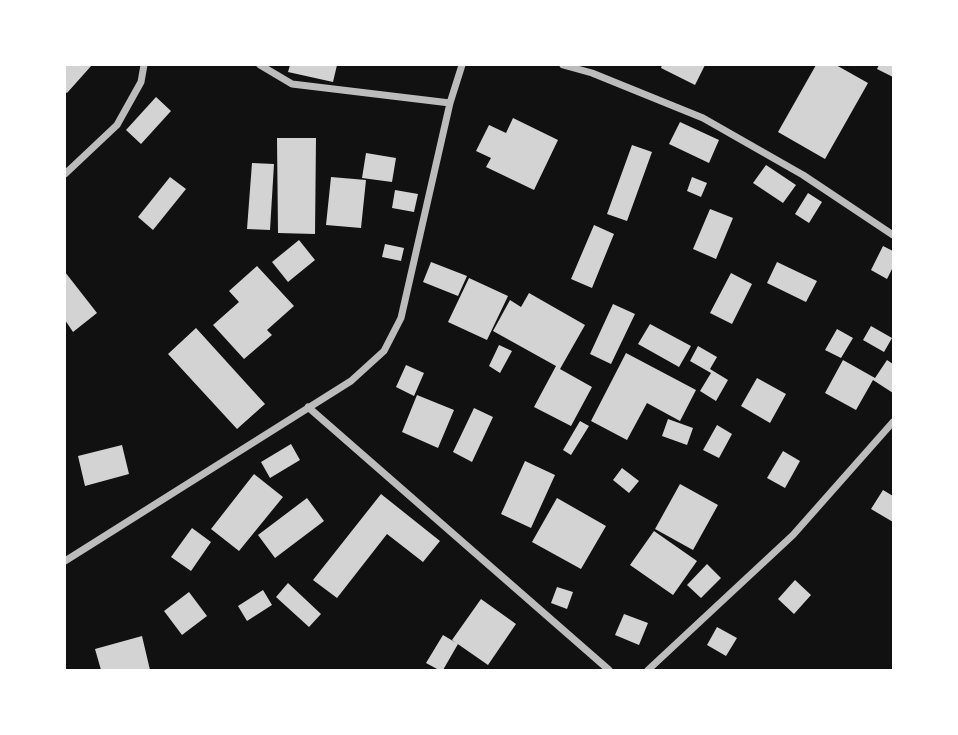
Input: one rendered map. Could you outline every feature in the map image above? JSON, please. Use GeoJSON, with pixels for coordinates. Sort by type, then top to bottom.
{"type":"FeatureCollection","features":[{"type":"Feature","properties":{"kind":"street"},"geometry":{"type":"LineString","coordinates":[[65,174],[117,125],[141,82],[144,65]]}},
{"type":"Feature","properties":{"kind":"street"},"geometry":{"type":"LineString","coordinates":[[260,65],[292,84],[450,103]]}},
{"type":"Feature","properties":{"kind":"street"},"geometry":{"type":"LineString","coordinates":[[65,561],[351,381],[384,351],[401,318],[450,103],[462,65]]}},
{"type":"Feature","properties":{"kind":"street"},"geometry":{"type":"LineString","coordinates":[[563,65],[592,73],[704,118],[803,175],[893,235]]}},
{"type":"Feature","properties":{"kind":"street"},"geometry":{"type":"LineString","coordinates":[[308,407],[609,670]]}},
{"type":"Feature","properties":{"kind":"street"},"geometry":{"type":"LineString","coordinates":[[648,670],[793,535],[893,422]]}},
{"type":"Feature","properties":{"kind":"building"},"geometry":{"type":"Polygon","coordinates":[[[65,65],[92,65],[67,93],[65,92],[65,65]]]}},
{"type":"Feature","properties":{"kind":"building"},"geometry":{"type":"Polygon","coordinates":[[[290,65],[337,65],[333,82],[288,72],[290,65]]]}},
{"type":"Feature","properties":{"kind":"building"},"geometry":{"type":"Polygon","coordinates":[[[662,65],[705,65],[695,85],[661,68],[662,65]]]}},
{"type":"Feature","properties":{"kind":"building"},"geometry":{"type":"Polygon","coordinates":[[[816,65],[836,65],[868,83],[825,159],[778,132],[816,65]]]}},
{"type":"Feature","properties":{"kind":"building"},"geometry":{"type":"Polygon","coordinates":[[[879,65],[893,65],[893,77],[877,69],[879,65]]]}},
{"type":"Feature","properties":{"kind":"building"},"geometry":{"type":"Polygon","coordinates":[[[156,97],[171,111],[141,144],[126,130],[156,97]]]}},
{"type":"Feature","properties":{"kind":"building"},"geometry":{"type":"Polygon","coordinates":[[[513,118],[558,140],[534,190],[486,167],[491,158],[476,151],[489,125],[506,133],[513,118]]]}},
{"type":"Feature","properties":{"kind":"building"},"geometry":{"type":"Polygon","coordinates":[[[680,122],[719,140],[709,163],[669,144],[680,122]]]}},
{"type":"Feature","properties":{"kind":"building"},"geometry":{"type":"Polygon","coordinates":[[[277,138],[316,138],[315,234],[278,233],[277,138]]]}},
{"type":"Feature","properties":{"kind":"building"},"geometry":{"type":"Polygon","coordinates":[[[632,145],[652,152],[627,221],[607,214],[632,145]]]}},
{"type":"Feature","properties":{"kind":"building"},"geometry":{"type":"Polygon","coordinates":[[[366,153],[396,158],[392,182],[362,178],[366,153]]]}},
{"type":"Feature","properties":{"kind":"building"},"geometry":{"type":"Polygon","coordinates":[[[252,163],[274,164],[270,230],[247,229],[252,163]]]}},
{"type":"Feature","properties":{"kind":"building"},"geometry":{"type":"Polygon","coordinates":[[[766,165],[796,185],[783,203],[753,183],[766,165]]]}},
{"type":"Feature","properties":{"kind":"building"},"geometry":{"type":"Polygon","coordinates":[[[170,177],[186,189],[153,230],[138,217],[170,177]]]}},
{"type":"Feature","properties":{"kind":"building"},"geometry":{"type":"Polygon","coordinates":[[[331,177],[366,180],[361,228],[326,225],[331,177]]]}},
{"type":"Feature","properties":{"kind":"building"},"geometry":{"type":"Polygon","coordinates":[[[692,177],[707,183],[701,197],[687,191],[692,177]]]}},
{"type":"Feature","properties":{"kind":"building"},"geometry":{"type":"Polygon","coordinates":[[[395,190],[418,194],[414,212],[392,208],[395,190]]]}},
{"type":"Feature","properties":{"kind":"building"},"geometry":{"type":"Polygon","coordinates":[[[808,193],[822,202],[809,223],[795,214],[808,193]]]}},
{"type":"Feature","properties":{"kind":"building"},"geometry":{"type":"Polygon","coordinates":[[[710,209],[733,218],[716,259],[693,249],[710,209]]]}},
{"type":"Feature","properties":{"kind":"building"},"geometry":{"type":"Polygon","coordinates":[[[594,225],[614,234],[592,288],[571,279],[594,225]]]}},
{"type":"Feature","properties":{"kind":"building"},"geometry":{"type":"Polygon","coordinates":[[[299,240],[315,260],[288,282],[272,262],[299,240]]]}},
{"type":"Feature","properties":{"kind":"building"},"geometry":{"type":"Polygon","coordinates":[[[385,244],[404,248],[401,261],[382,257],[385,244]]]}},
{"type":"Feature","properties":{"kind":"building"},"geometry":{"type":"Polygon","coordinates":[[[883,246],[893,251],[893,267],[887,279],[871,270],[883,246]]]}},
{"type":"Feature","properties":{"kind":"building"},"geometry":{"type":"Polygon","coordinates":[[[431,262],[467,276],[458,296],[423,282],[431,262]]]}},
{"type":"Feature","properties":{"kind":"building"},"geometry":{"type":"Polygon","coordinates":[[[777,262],[817,281],[806,302],[767,283],[777,262]]]}},
{"type":"Feature","properties":{"kind":"building"},"geometry":{"type":"Polygon","coordinates":[[[257,266],[294,306],[267,330],[272,335],[244,359],[213,325],[239,302],[229,291],[257,266]]]}},
{"type":"Feature","properties":{"kind":"building"},"geometry":{"type":"Polygon","coordinates":[[[65,272],[97,313],[73,332],[65,320],[65,272]]]}},
{"type":"Feature","properties":{"kind":"building"},"geometry":{"type":"Polygon","coordinates":[[[731,273],[752,284],[732,324],[710,313],[731,273]]]}},
{"type":"Feature","properties":{"kind":"building"},"geometry":{"type":"Polygon","coordinates":[[[469,278],[508,296],[487,340],[448,322],[469,278]]]}},
{"type":"Feature","properties":{"kind":"building"},"geometry":{"type":"Polygon","coordinates":[[[529,293],[585,325],[560,369],[592,387],[571,426],[534,407],[556,366],[493,331],[510,300],[521,307],[529,293]]]}},
{"type":"Feature","properties":{"kind":"building"},"geometry":{"type":"Polygon","coordinates":[[[613,304],[635,314],[611,364],[590,354],[613,304]]]}},
{"type":"Feature","properties":{"kind":"building"},"geometry":{"type":"Polygon","coordinates":[[[650,324],[691,346],[679,367],[638,344],[650,324]]]}},
{"type":"Feature","properties":{"kind":"building"},"geometry":{"type":"Polygon","coordinates":[[[871,326],[892,338],[884,352],[863,340],[871,326]]]}},
{"type":"Feature","properties":{"kind":"building"},"geometry":{"type":"Polygon","coordinates":[[[196,328],[265,404],[237,429],[168,354],[196,328]]]}},
{"type":"Feature","properties":{"kind":"building"},"geometry":{"type":"Polygon","coordinates":[[[837,329],[853,338],[841,358],[825,350],[837,329]]]}},
{"type":"Feature","properties":{"kind":"building"},"geometry":{"type":"Polygon","coordinates":[[[499,345],[512,351],[500,373],[489,366],[499,345]]]}},
{"type":"Feature","properties":{"kind":"building"},"geometry":{"type":"Polygon","coordinates":[[[698,346],[717,357],[710,369],[728,380],[716,401],[700,391],[711,373],[690,361],[698,346]]]}},
{"type":"Feature","properties":{"kind":"building"},"geometry":{"type":"Polygon","coordinates":[[[626,353],[696,390],[680,421],[647,403],[627,440],[591,421],[626,353]]]}},
{"type":"Feature","properties":{"kind":"building"},"geometry":{"type":"Polygon","coordinates":[[[843,360],[875,378],[887,360],[893,364],[893,393],[873,380],[856,410],[825,393],[843,360]]]}},
{"type":"Feature","properties":{"kind":"building"},"geometry":{"type":"Polygon","coordinates":[[[406,365],[424,373],[414,396],[396,387],[406,365]]]}},
{"type":"Feature","properties":{"kind":"building"},"geometry":{"type":"Polygon","coordinates":[[[757,378],[786,394],[770,423],[741,406],[757,378]]]}},
{"type":"Feature","properties":{"kind":"building"},"geometry":{"type":"Polygon","coordinates":[[[417,395],[454,410],[438,448],[402,432],[417,395]]]}},
{"type":"Feature","properties":{"kind":"building"},"geometry":{"type":"Polygon","coordinates":[[[474,408],[493,417],[472,462],[453,452],[474,408]]]}},
{"type":"Feature","properties":{"kind":"building"},"geometry":{"type":"Polygon","coordinates":[[[668,419],[693,428],[687,445],[662,436],[668,419]]]}},
{"type":"Feature","properties":{"kind":"building"},"geometry":{"type":"Polygon","coordinates":[[[580,421],[589,426],[571,455],[563,450],[580,421]]]}},
{"type":"Feature","properties":{"kind":"building"},"geometry":{"type":"Polygon","coordinates":[[[717,425],[732,434],[719,458],[703,450],[717,425]]]}},
{"type":"Feature","properties":{"kind":"building"},"geometry":{"type":"Polygon","coordinates":[[[291,444],[300,460],[270,478],[261,462],[291,444]]]}},
{"type":"Feature","properties":{"kind":"building"},"geometry":{"type":"Polygon","coordinates":[[[122,445],[129,474],[85,486],[78,456],[122,445]]]}},
{"type":"Feature","properties":{"kind":"building"},"geometry":{"type":"Polygon","coordinates":[[[783,451],[800,461],[785,488],[767,478],[783,451]]]}},
{"type":"Feature","properties":{"kind":"building"},"geometry":{"type":"Polygon","coordinates":[[[525,461],[555,475],[531,528],[501,514],[525,461]]]}},
{"type":"Feature","properties":{"kind":"building"},"geometry":{"type":"Polygon","coordinates":[[[622,468],[639,481],[629,493],[613,480],[622,468]]]}},
{"type":"Feature","properties":{"kind":"building"},"geometry":{"type":"Polygon","coordinates":[[[254,474],[283,497],[239,551],[211,529],[254,474]]]}},
{"type":"Feature","properties":{"kind":"building"},"geometry":{"type":"Polygon","coordinates":[[[680,484],[718,505],[693,550],[655,529],[680,484]]]}},
{"type":"Feature","properties":{"kind":"building"},"geometry":{"type":"Polygon","coordinates":[[[883,490],[893,496],[893,522],[871,509],[883,490]]]}},
{"type":"Feature","properties":{"kind":"building"},"geometry":{"type":"Polygon","coordinates":[[[381,494],[440,541],[423,562],[387,534],[337,598],[313,580],[381,494]]]}},
{"type":"Feature","properties":{"kind":"building"},"geometry":{"type":"Polygon","coordinates":[[[307,498],[324,521],[275,558],[258,535],[307,498]]]}},
{"type":"Feature","properties":{"kind":"building"},"geometry":{"type":"Polygon","coordinates":[[[557,498],[606,526],[581,569],[532,542],[557,498]]]}},
{"type":"Feature","properties":{"kind":"building"},"geometry":{"type":"Polygon","coordinates":[[[192,528],[211,542],[191,571],[171,557],[192,528]]]}},
{"type":"Feature","properties":{"kind":"building"},"geometry":{"type":"Polygon","coordinates":[[[654,531],[697,561],[673,595],[630,565],[654,531]]]}},
{"type":"Feature","properties":{"kind":"building"},"geometry":{"type":"Polygon","coordinates":[[[707,564],[721,578],[701,598],[687,585],[707,564]]]}},
{"type":"Feature","properties":{"kind":"building"},"geometry":{"type":"Polygon","coordinates":[[[795,580],[811,595],[794,614],[778,599],[795,580]]]}},
{"type":"Feature","properties":{"kind":"building"},"geometry":{"type":"Polygon","coordinates":[[[288,583],[321,614],[309,627],[276,597],[288,583]]]}},
{"type":"Feature","properties":{"kind":"building"},"geometry":{"type":"Polygon","coordinates":[[[557,587],[573,592],[567,609],[551,603],[557,587]]]}},
{"type":"Feature","properties":{"kind":"building"},"geometry":{"type":"Polygon","coordinates":[[[263,590],[272,605],[247,621],[238,606],[263,590]]]}},
{"type":"Feature","properties":{"kind":"building"},"geometry":{"type":"Polygon","coordinates":[[[189,592],[207,616],[182,635],[164,611],[189,592]]]}},
{"type":"Feature","properties":{"kind":"building"},"geometry":{"type":"Polygon","coordinates":[[[481,599],[516,624],[488,665],[452,640],[481,599]]]}},
{"type":"Feature","properties":{"kind":"building"},"geometry":{"type":"Polygon","coordinates":[[[624,614],[648,623],[639,645],[615,635],[624,614]]]}},
{"type":"Feature","properties":{"kind":"building"},"geometry":{"type":"Polygon","coordinates":[[[717,627],[737,638],[726,656],[707,645],[717,627]]]}},
{"type":"Feature","properties":{"kind":"building"},"geometry":{"type":"Polygon","coordinates":[[[443,635],[458,644],[443,670],[439,670],[426,663],[443,635]]]}},
{"type":"Feature","properties":{"kind":"building"},"geometry":{"type":"Polygon","coordinates":[[[142,636],[150,670],[101,670],[95,649],[142,636]]]}}]}
